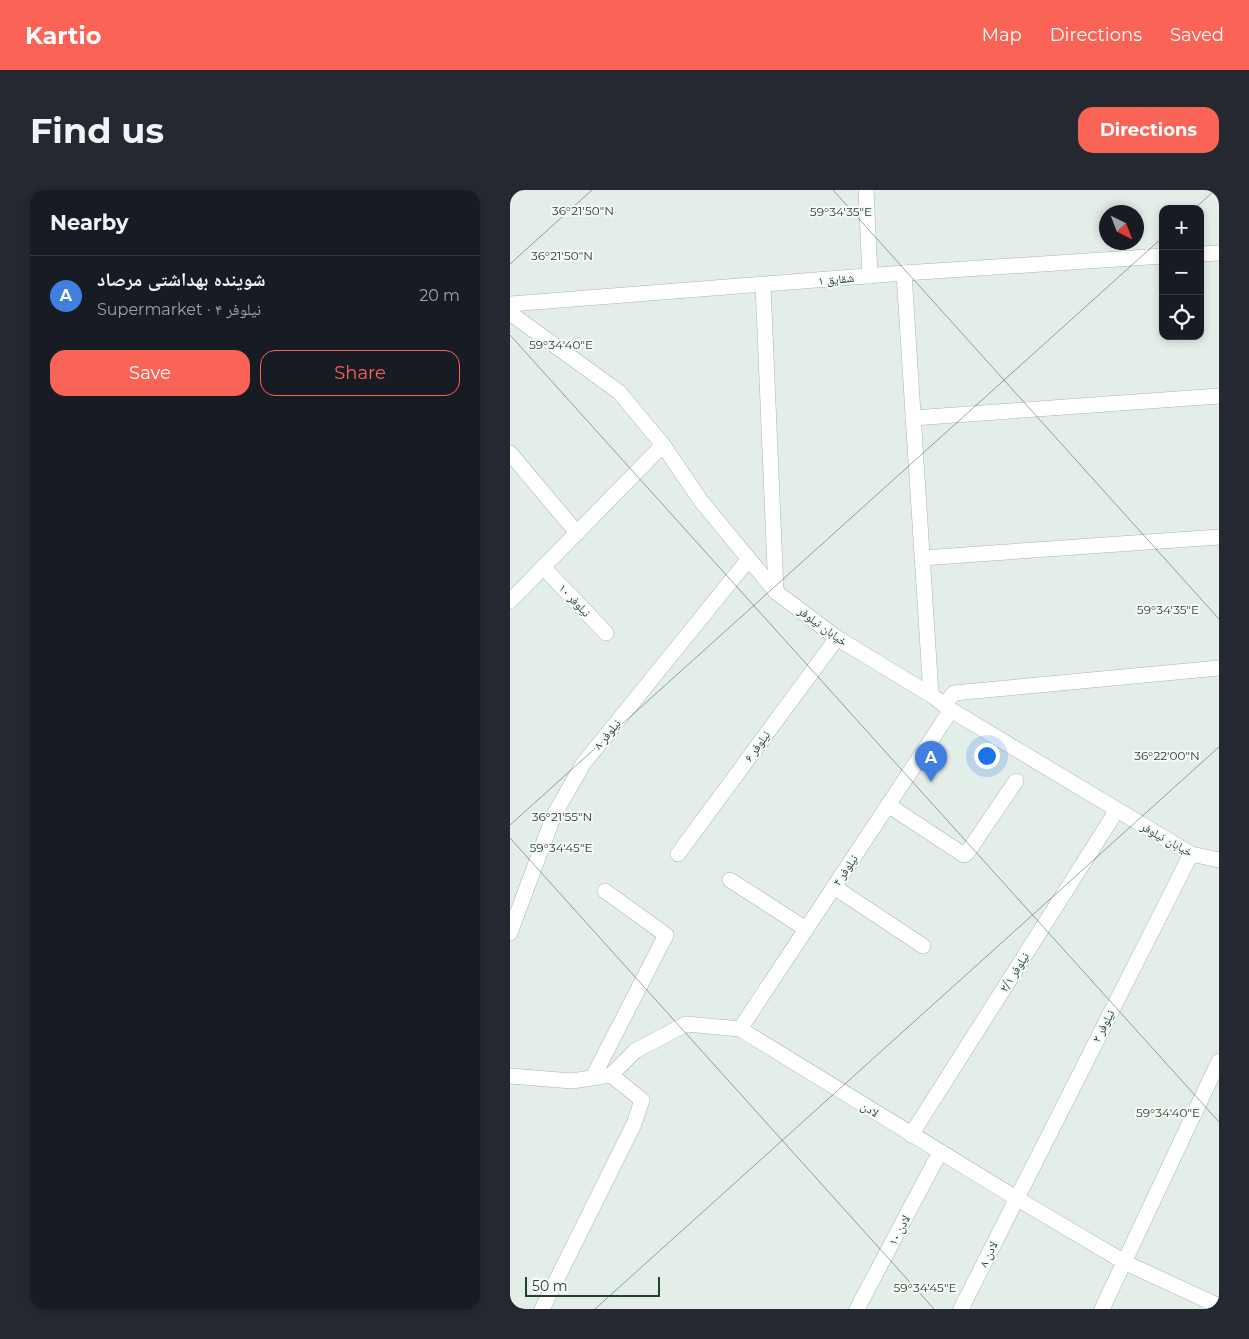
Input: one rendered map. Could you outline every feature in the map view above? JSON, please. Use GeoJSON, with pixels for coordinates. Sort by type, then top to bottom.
{"type":"FeatureCollection","features":[{"type":"Feature","properties":{"kind":"street"},"geometry":{"type":"LineString","coordinates":[[866,190],[870,276]]}},
{"type":"Feature","properties":{"kind":"street"},"geometry":{"type":"LineString","coordinates":[[1204,254],[1219,253]]}},
{"type":"Feature","properties":{"kind":"street","name":"شقایق ۱"},"geometry":{"type":"LineString","coordinates":[[510,304],[904,273],[1159,256]]}},
{"type":"Feature","properties":{"kind":"street"},"geometry":{"type":"LineString","coordinates":[[904,273],[931,695]]}},
{"type":"Feature","properties":{"kind":"street"},"geometry":{"type":"LineString","coordinates":[[763,285],[776,592]]}},
{"type":"Feature","properties":{"kind":"street","name":"خیابان نیلوفر"},"geometry":{"type":"LineString","coordinates":[[510,313],[619,392],[662,445],[701,501],[776,592],[837,638],[931,695],[947,708],[1191,854],[1219,860]]}},
{"type":"Feature","properties":{"kind":"street"},"geometry":{"type":"LineString","coordinates":[[913,418],[1219,396]]}},
{"type":"Feature","properties":{"kind":"street"},"geometry":{"type":"LineString","coordinates":[[510,601],[662,445]]}},
{"type":"Feature","properties":{"kind":"street"},"geometry":{"type":"LineString","coordinates":[[510,453],[577,532]]}},
{"type":"Feature","properties":{"kind":"street"},"geometry":{"type":"LineString","coordinates":[[922,558],[1219,537]]}},
{"type":"Feature","properties":{"kind":"street","name":"نیلوفر ۸"},"geometry":{"type":"LineString","coordinates":[[510,933],[554,815],[582,764],[748,560]]}},
{"type":"Feature","properties":{"kind":"street","name":"نیلوفر ۱۰"},"geometry":{"type":"LineString","coordinates":[[543,567],[606,633]]}},
{"type":"Feature","properties":{"kind":"street","name":"نیلوفر ۶"},"geometry":{"type":"LineString","coordinates":[[678,854],[837,638]]}},
{"type":"Feature","properties":{"kind":"street"},"geometry":{"type":"LineString","coordinates":[[947,708],[954,693],[1219,668]]}},
{"type":"Feature","properties":{"kind":"street","name":"نیلوفر ۴"},"geometry":{"type":"LineString","coordinates":[[740,1029],[888,805],[947,708]]}},
{"type":"Feature","properties":{"kind":"street"},"geometry":{"type":"LineString","coordinates":[[888,805],[964,855],[1016,781]]}},
{"type":"Feature","properties":{"kind":"street","name":"نیلوفر ۲/۱"},"geometry":{"type":"LineString","coordinates":[[911,1135],[1117,810]]}},
{"type":"Feature","properties":{"kind":"street","name":"نیلوفر ۲"},"geometry":{"type":"LineString","coordinates":[[1016,1198],[1191,854]]}},
{"type":"Feature","properties":{"kind":"street"},"geometry":{"type":"LineString","coordinates":[[730,880],[806,929]]}},
{"type":"Feature","properties":{"kind":"street"},"geometry":{"type":"LineString","coordinates":[[834,887],[923,946]]}},
{"type":"Feature","properties":{"kind":"street"},"geometry":{"type":"LineString","coordinates":[[594,1077],[666,935],[606,891]]}},
{"type":"Feature","properties":{"kind":"street","name":"لادن"},"geometry":{"type":"LineString","coordinates":[[611,1074],[635,1051],[686,1024],[740,1029],[911,1135],[1126,1263],[1219,1305]]}},
{"type":"Feature","properties":{"kind":"street"},"geometry":{"type":"LineString","coordinates":[[1102,1309],[1126,1263],[1219,1061]]}},
{"type":"Feature","properties":{"kind":"street"},"geometry":{"type":"LineString","coordinates":[[510,1076],[572,1081],[611,1074],[642,1100],[634,1124],[542,1309]]}},
{"type":"Feature","properties":{"kind":"street","name":"لادن ۱۰"},"geometry":{"type":"LineString","coordinates":[[857,1309],[940,1152]]}},
{"type":"Feature","properties":{"kind":"street","name":"لادن ۸"},"geometry":{"type":"LineString","coordinates":[[961,1309],[1016,1198]]}},
{"type":"Feature","properties":{"kind":"place","name":"شوینده بهداشتی مرصاد"},"geometry":{"type":"Point","coordinates":[931,782]}}]}
